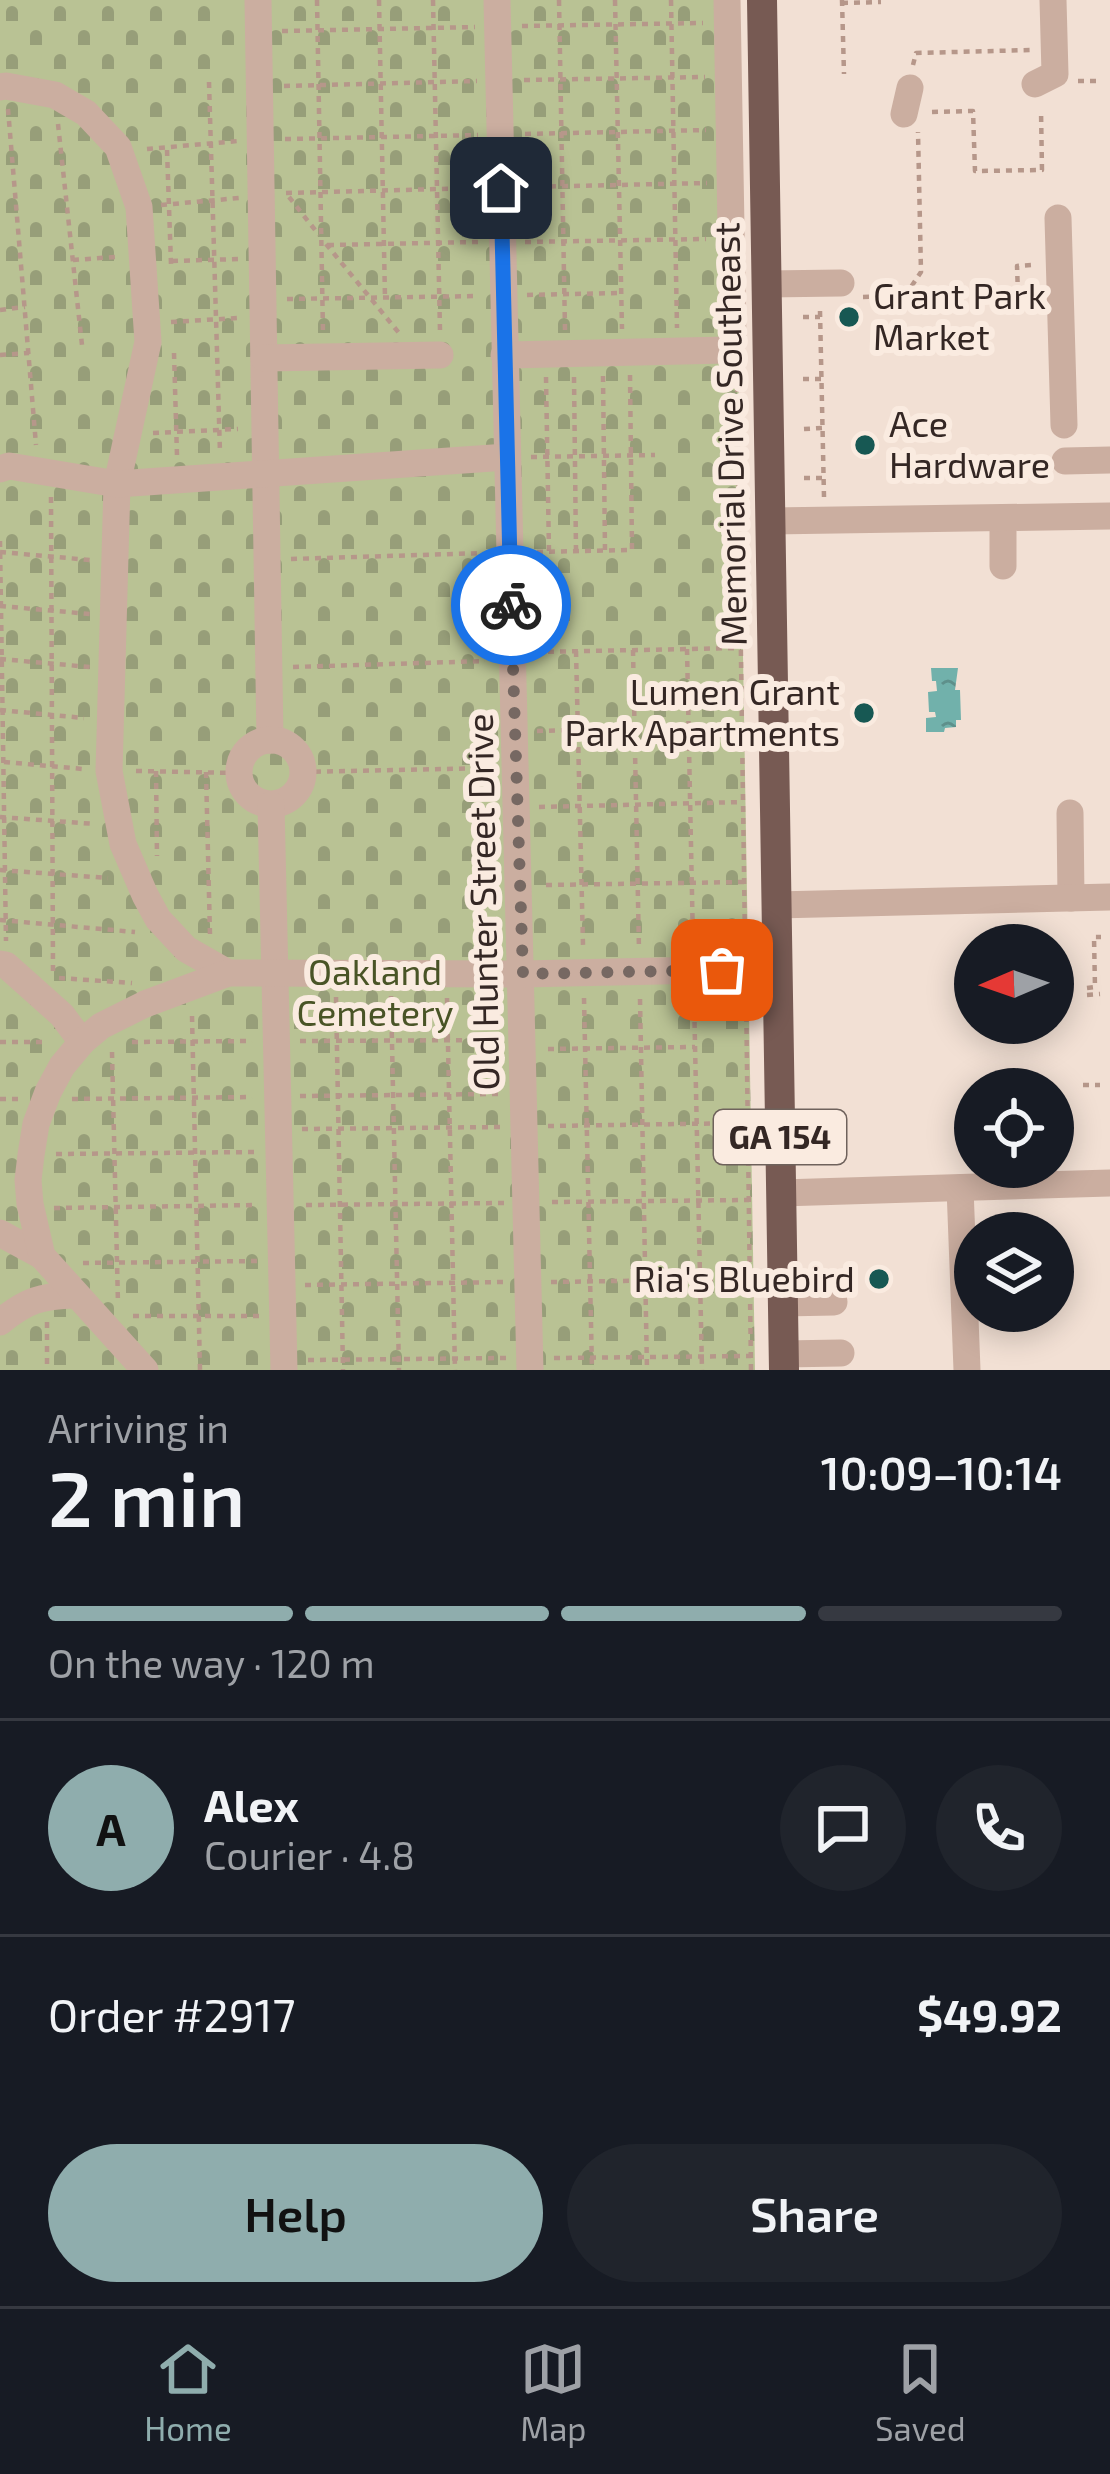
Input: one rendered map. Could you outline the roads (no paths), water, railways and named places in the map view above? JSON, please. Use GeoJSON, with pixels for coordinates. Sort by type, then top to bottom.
{"type":"FeatureCollection","features":[{"type":"Feature","properties":{"kind":"main road","name":"Memorial Drive Southeast"},"geometry":{"type":"LineString","coordinates":[[762,0],[784,1362]]}},
{"type":"Feature","properties":{"kind":"street"},"geometry":{"type":"LineString","coordinates":[[258,0],[260,140],[273,195],[262,258],[270,740]]}},
{"type":"Feature","properties":{"kind":"street","name":"Old Hunter Street Drive"},"geometry":{"type":"LineString","coordinates":[[497,0],[507,457],[503,552],[518,808],[530,1370]]}},
{"type":"Feature","properties":{"kind":"street"},"geometry":{"type":"LineString","coordinates":[[504,356],[726,350],[733,341],[727,0]]}},
{"type":"Feature","properties":{"kind":"street"},"geometry":{"type":"LineString","coordinates":[[1048,78],[1053,0]]}},
{"type":"Feature","properties":{"kind":"street"},"geometry":{"type":"LineString","coordinates":[[3,86],[55,94],[86,112],[119,151],[139,207],[148,342],[117,484],[109,771],[118,826],[138,880],[171,935],[220,969],[277,973],[740,970]]}},
{"type":"Feature","properties":{"kind":"street"},"geometry":{"type":"LineString","coordinates":[[1058,218],[1064,424]]}},
{"type":"Feature","properties":{"kind":"street"},"geometry":{"type":"LineString","coordinates":[[767,284],[841,292]]}},
{"type":"Feature","properties":{"kind":"street"},"geometry":{"type":"LineString","coordinates":[[264,358],[429,355]]}},
{"type":"Feature","properties":{"kind":"street"},"geometry":{"type":"LineString","coordinates":[[0,469],[9,466],[117,484],[507,457]]}},
{"type":"Feature","properties":{"kind":"street"},"geometry":{"type":"LineString","coordinates":[[1065,461],[1110,460]]}},
{"type":"Feature","properties":{"kind":"street"},"geometry":{"type":"LineString","coordinates":[[771,521],[1110,517]]}},
{"type":"Feature","properties":{"kind":"street"},"geometry":{"type":"LineString","coordinates":[[1003,518],[1003,566]]}},
{"type":"Feature","properties":{"kind":"street"},"geometry":{"type":"LineString","coordinates":[[270,740],[290,746],[303,772],[297,791],[272,805],[252,799],[238,773],[251,746],[270,740]]}},
{"type":"Feature","properties":{"kind":"street"},"geometry":{"type":"LineString","coordinates":[[272,805],[284,1370]]}},
{"type":"Feature","properties":{"kind":"street"},"geometry":{"type":"LineString","coordinates":[[1070,813],[1072,898]]}},
{"type":"Feature","properties":{"kind":"street"},"geometry":{"type":"LineString","coordinates":[[776,905],[1110,897]]}},
{"type":"Feature","properties":{"kind":"street"},"geometry":{"type":"LineString","coordinates":[[3,964],[62,1015],[82,1042]]}},
{"type":"Feature","properties":{"kind":"street"},"geometry":{"type":"LineString","coordinates":[[45,1260],[28,1180],[36,1124],[62,1066],[82,1042],[112,1020],[192,987],[220,969]]}},
{"type":"Feature","properties":{"kind":"street"},"geometry":{"type":"LineString","coordinates":[[1074,1185],[1110,1184]]}},
{"type":"Feature","properties":{"kind":"street"},"geometry":{"type":"LineString","coordinates":[[781,1193],[960,1188],[968,1370]]}},
{"type":"Feature","properties":{"kind":"street"},"geometry":{"type":"LineString","coordinates":[[0,1233],[45,1260],[146,1370]]}},
{"type":"Feature","properties":{"kind":"street"},"geometry":{"type":"LineString","coordinates":[[0,1322],[22,1304],[46,1296],[75,1295]]}},
{"type":"Feature","properties":{"kind":"street"},"geometry":{"type":"LineString","coordinates":[[783,1303],[834,1302]]}},
{"type":"Feature","properties":{"kind":"street"},"geometry":{"type":"LineString","coordinates":[[784,1362],[841,1354]]}},
{"type":"Feature","properties":{"kind":"water"},"geometry":{"type":"Polygon","coordinates":[[[931,668],[958,668],[955,690],[960,690],[961,720],[944,732],[926,732],[926,718],[936,717],[929,712],[928,692],[937,691],[931,668]]]}},
{"type":"Feature","properties":{"kind":"place","name":"Grant Park Market"},"geometry":{"type":"Point","coordinates":[849,317]}},
{"type":"Feature","properties":{"kind":"place","name":"Ace Hardware"},"geometry":{"type":"Point","coordinates":[865,445]}},
{"type":"Feature","properties":{"kind":"place","name":"Lumen Grant Park Apartments"},"geometry":{"type":"Point","coordinates":[864,713]}},
{"type":"Feature","properties":{"kind":"place","name":"Ria's Bluebird"},"geometry":{"type":"Point","coordinates":[879,1279]}},
{"type":"Feature","properties":{"kind":"park label","name":"Oakland Cemetery"},"geometry":{"type":"Point","coordinates":[375,992]}}]}
